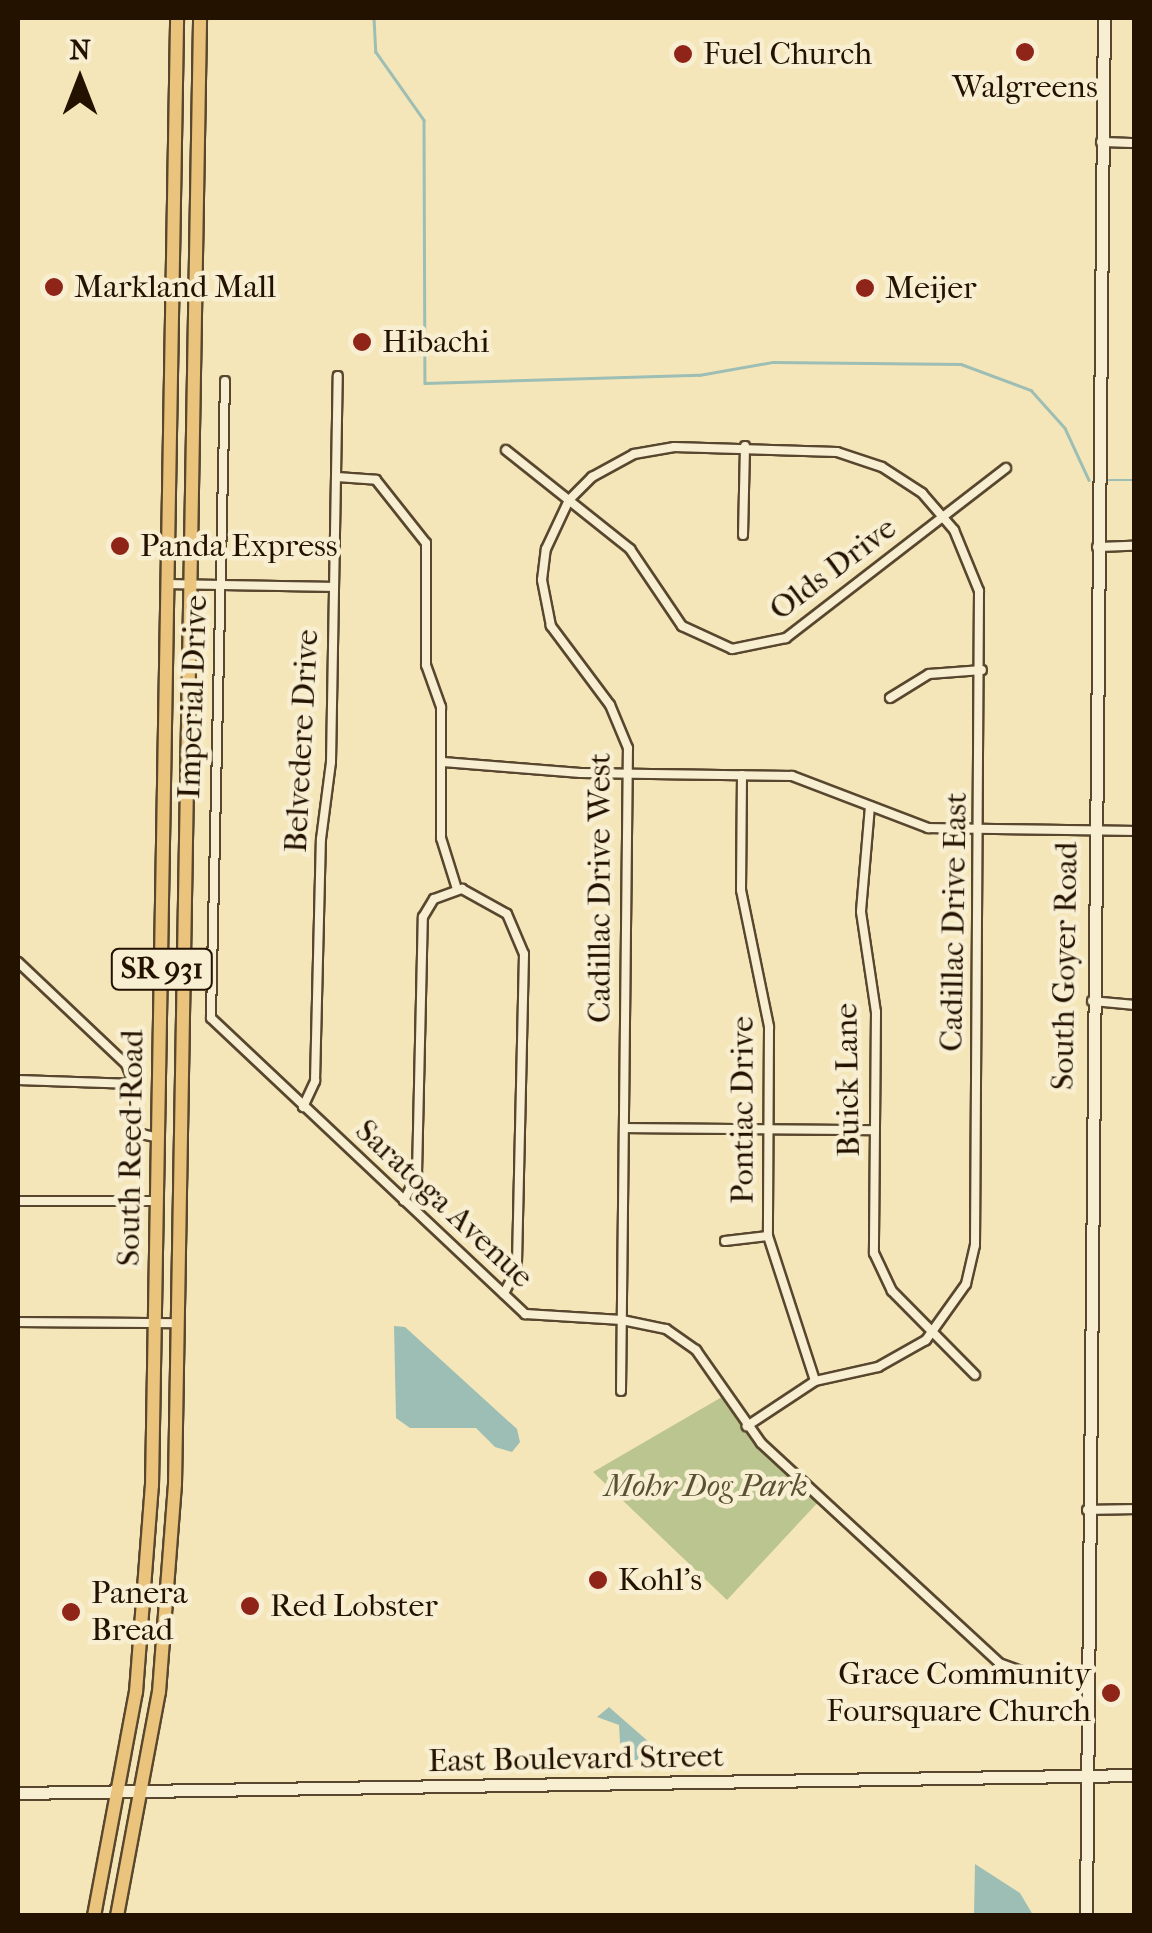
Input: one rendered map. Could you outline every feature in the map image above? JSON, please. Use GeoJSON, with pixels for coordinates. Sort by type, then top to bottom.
{"type":"FeatureCollection","features":[{"type":"Feature","properties":{"kind":"main road","name":"South Reed Road"},"geometry":{"type":"LineString","coordinates":[[94,1916],[121,1792],[148,1585],[178,18]]}},
{"type":"Feature","properties":{"kind":"main road","name":"South Reed Road"},"geometry":{"type":"LineString","coordinates":[[117,1916],[144,1791],[168,1606],[178,1322],[200,18]]}},
{"type":"Feature","properties":{"kind":"street","name":"South Goyer Road"},"geometry":{"type":"LineString","coordinates":[[1086,1916],[1104,18]]}},
{"type":"Feature","properties":{"kind":"street"},"geometry":{"type":"LineString","coordinates":[[1101,142],[1134,143]]}},
{"type":"Feature","properties":{"kind":"street","name":"Belvedere Drive"},"geometry":{"type":"LineString","coordinates":[[303,1107],[315,1081],[338,376]]}},
{"type":"Feature","properties":{"kind":"street","name":"Imperial Drive"},"geometry":{"type":"LineString","coordinates":[[210,1015],[225,381]]}},
{"type":"Feature","properties":{"kind":"street"},"geometry":{"type":"LineString","coordinates":[[743,535],[746,446]]}},
{"type":"Feature","properties":{"kind":"street","name":"Cadillac Drive West"},"geometry":{"type":"LineString","coordinates":[[621,1392],[629,774],[620,721],[563,647],[544,602],[546,548],[569,500],[592,478],[634,454],[746,446]]}},
{"type":"Feature","properties":{"kind":"street","name":"Cadillac Drive East"},"geometry":{"type":"LineString","coordinates":[[746,446],[867,460],[896,474],[944,516],[979,591],[982,670],[975,1246],[966,1284],[934,1333],[878,1367],[815,1380],[746,1426]]}},
{"type":"Feature","properties":{"kind":"street","name":"Olds Drive"},"geometry":{"type":"LineString","coordinates":[[506,450],[630,548],[682,626],[732,649],[786,638],[1006,468]]}},
{"type":"Feature","properties":{"kind":"street"},"geometry":{"type":"LineString","coordinates":[[337,478],[376,480],[424,537],[426,665],[441,707],[442,838],[456,889],[507,914],[524,954],[517,1268],[504,1294]]}},
{"type":"Feature","properties":{"kind":"street"},"geometry":{"type":"LineString","coordinates":[[1097,546],[1134,546]]}},
{"type":"Feature","properties":{"kind":"street"},"geometry":{"type":"LineString","coordinates":[[168,584],[334,586]]}},
{"type":"Feature","properties":{"kind":"street"},"geometry":{"type":"LineString","coordinates":[[890,698],[929,674],[982,670]]}},
{"type":"Feature","properties":{"kind":"street"},"geometry":{"type":"LineString","coordinates":[[442,762],[629,774],[792,776],[928,828],[1134,831]]}},
{"type":"Feature","properties":{"kind":"street","name":"Pontiac Drive"},"geometry":{"type":"LineString","coordinates":[[742,775],[740,890],[767,995],[768,1236],[815,1380]]}},
{"type":"Feature","properties":{"kind":"street","name":"Buick Lane"},"geometry":{"type":"LineString","coordinates":[[870,806],[860,912],[876,1012],[877,1265],[892,1291],[975,1375]]}},
{"type":"Feature","properties":{"kind":"street"},"geometry":{"type":"LineString","coordinates":[[404,1201],[417,1174],[423,917],[434,900],[456,889]]}},
{"type":"Feature","properties":{"kind":"street"},"geometry":{"type":"LineString","coordinates":[[18,962],[126,1064],[134,1084],[136,1133],[158,1138]]}},
{"type":"Feature","properties":{"kind":"street"},"geometry":{"type":"LineString","coordinates":[[184,968],[211,968]]}},
{"type":"Feature","properties":{"kind":"street"},"geometry":{"type":"LineString","coordinates":[[1092,1001],[1134,1005]]}},
{"type":"Feature","properties":{"kind":"street","name":"Saratoga Avenue"},"geometry":{"type":"LineString","coordinates":[[210,1015],[303,1107],[532,1317],[622,1320],[666,1330],[696,1350],[746,1426],[999,1664],[1026,1673],[1086,1675]]}},
{"type":"Feature","properties":{"kind":"street"},"geometry":{"type":"LineString","coordinates":[[18,1080],[134,1084]]}},
{"type":"Feature","properties":{"kind":"street"},"geometry":{"type":"LineString","coordinates":[[624,1128],[875,1130]]}},
{"type":"Feature","properties":{"kind":"street"},"geometry":{"type":"LineString","coordinates":[[18,1201],[157,1201]]}},
{"type":"Feature","properties":{"kind":"street"},"geometry":{"type":"LineString","coordinates":[[725,1241],[768,1236]]}},
{"type":"Feature","properties":{"kind":"street"},"geometry":{"type":"LineString","coordinates":[[18,1322],[178,1322]]}},
{"type":"Feature","properties":{"kind":"street"},"geometry":{"type":"LineString","coordinates":[[1087,1510],[1134,1509]]}},
{"type":"Feature","properties":{"kind":"street","name":"East Boulevard Street"},"geometry":{"type":"LineString","coordinates":[[18,1792],[1134,1775]]}},
{"type":"Feature","properties":{"kind":"green space","name":"Mohr Dog Park"},"geometry":{"type":"Polygon","coordinates":[[[727,1394],[747,1426],[821,1499],[727,1600],[593,1472],[727,1394]]]}},
{"type":"Feature","properties":{"kind":"water"},"geometry":{"type":"Polygon","coordinates":[[[394,1326],[405,1327],[517,1429],[520,1442],[512,1452],[495,1447],[476,1428],[410,1428],[396,1418],[394,1326]]]}},
{"type":"Feature","properties":{"kind":"water"},"geometry":{"type":"Polygon","coordinates":[[[609,1707],[658,1750],[658,1760],[621,1760],[619,1725],[597,1717],[609,1707]]]}},
{"type":"Feature","properties":{"kind":"water"},"geometry":{"type":"Polygon","coordinates":[[[975,1864],[1020,1893],[1033,1915],[974,1915],[975,1864]]]}},
{"type":"Feature","properties":{"kind":"waterway"},"geometry":{"type":"LineString","coordinates":[[374,18],[376,52],[424,120],[425,383],[699,375],[773,362],[961,364],[1031,390],[1065,428],[1089,480]]}},
{"type":"Feature","properties":{"kind":"waterway"},"geometry":{"type":"LineString","coordinates":[[1109,480],[1134,480]]}},
{"type":"Feature","properties":{"kind":"place","name":"Walgreens"},"geometry":{"type":"Point","coordinates":[1025,52]}},
{"type":"Feature","properties":{"kind":"place","name":"Fuel Church"},"geometry":{"type":"Point","coordinates":[683,54]}},
{"type":"Feature","properties":{"kind":"place","name":"Markland Mall"},"geometry":{"type":"Point","coordinates":[54,287]}},
{"type":"Feature","properties":{"kind":"place","name":"Meijer"},"geometry":{"type":"Point","coordinates":[865,288]}},
{"type":"Feature","properties":{"kind":"place","name":"Hibachi"},"geometry":{"type":"Point","coordinates":[362,342]}},
{"type":"Feature","properties":{"kind":"place","name":"Panda Express"},"geometry":{"type":"Point","coordinates":[120,546]}},
{"type":"Feature","properties":{"kind":"place","name":"Kohl's"},"geometry":{"type":"Point","coordinates":[598,1580]}},
{"type":"Feature","properties":{"kind":"place","name":"Red Lobster"},"geometry":{"type":"Point","coordinates":[250,1606]}},
{"type":"Feature","properties":{"kind":"place","name":"Panera Bread"},"geometry":{"type":"Point","coordinates":[71,1612]}},
{"type":"Feature","properties":{"kind":"place","name":"Grace Community Foursquare Church"},"geometry":{"type":"Point","coordinates":[1111,1693]}}]}
